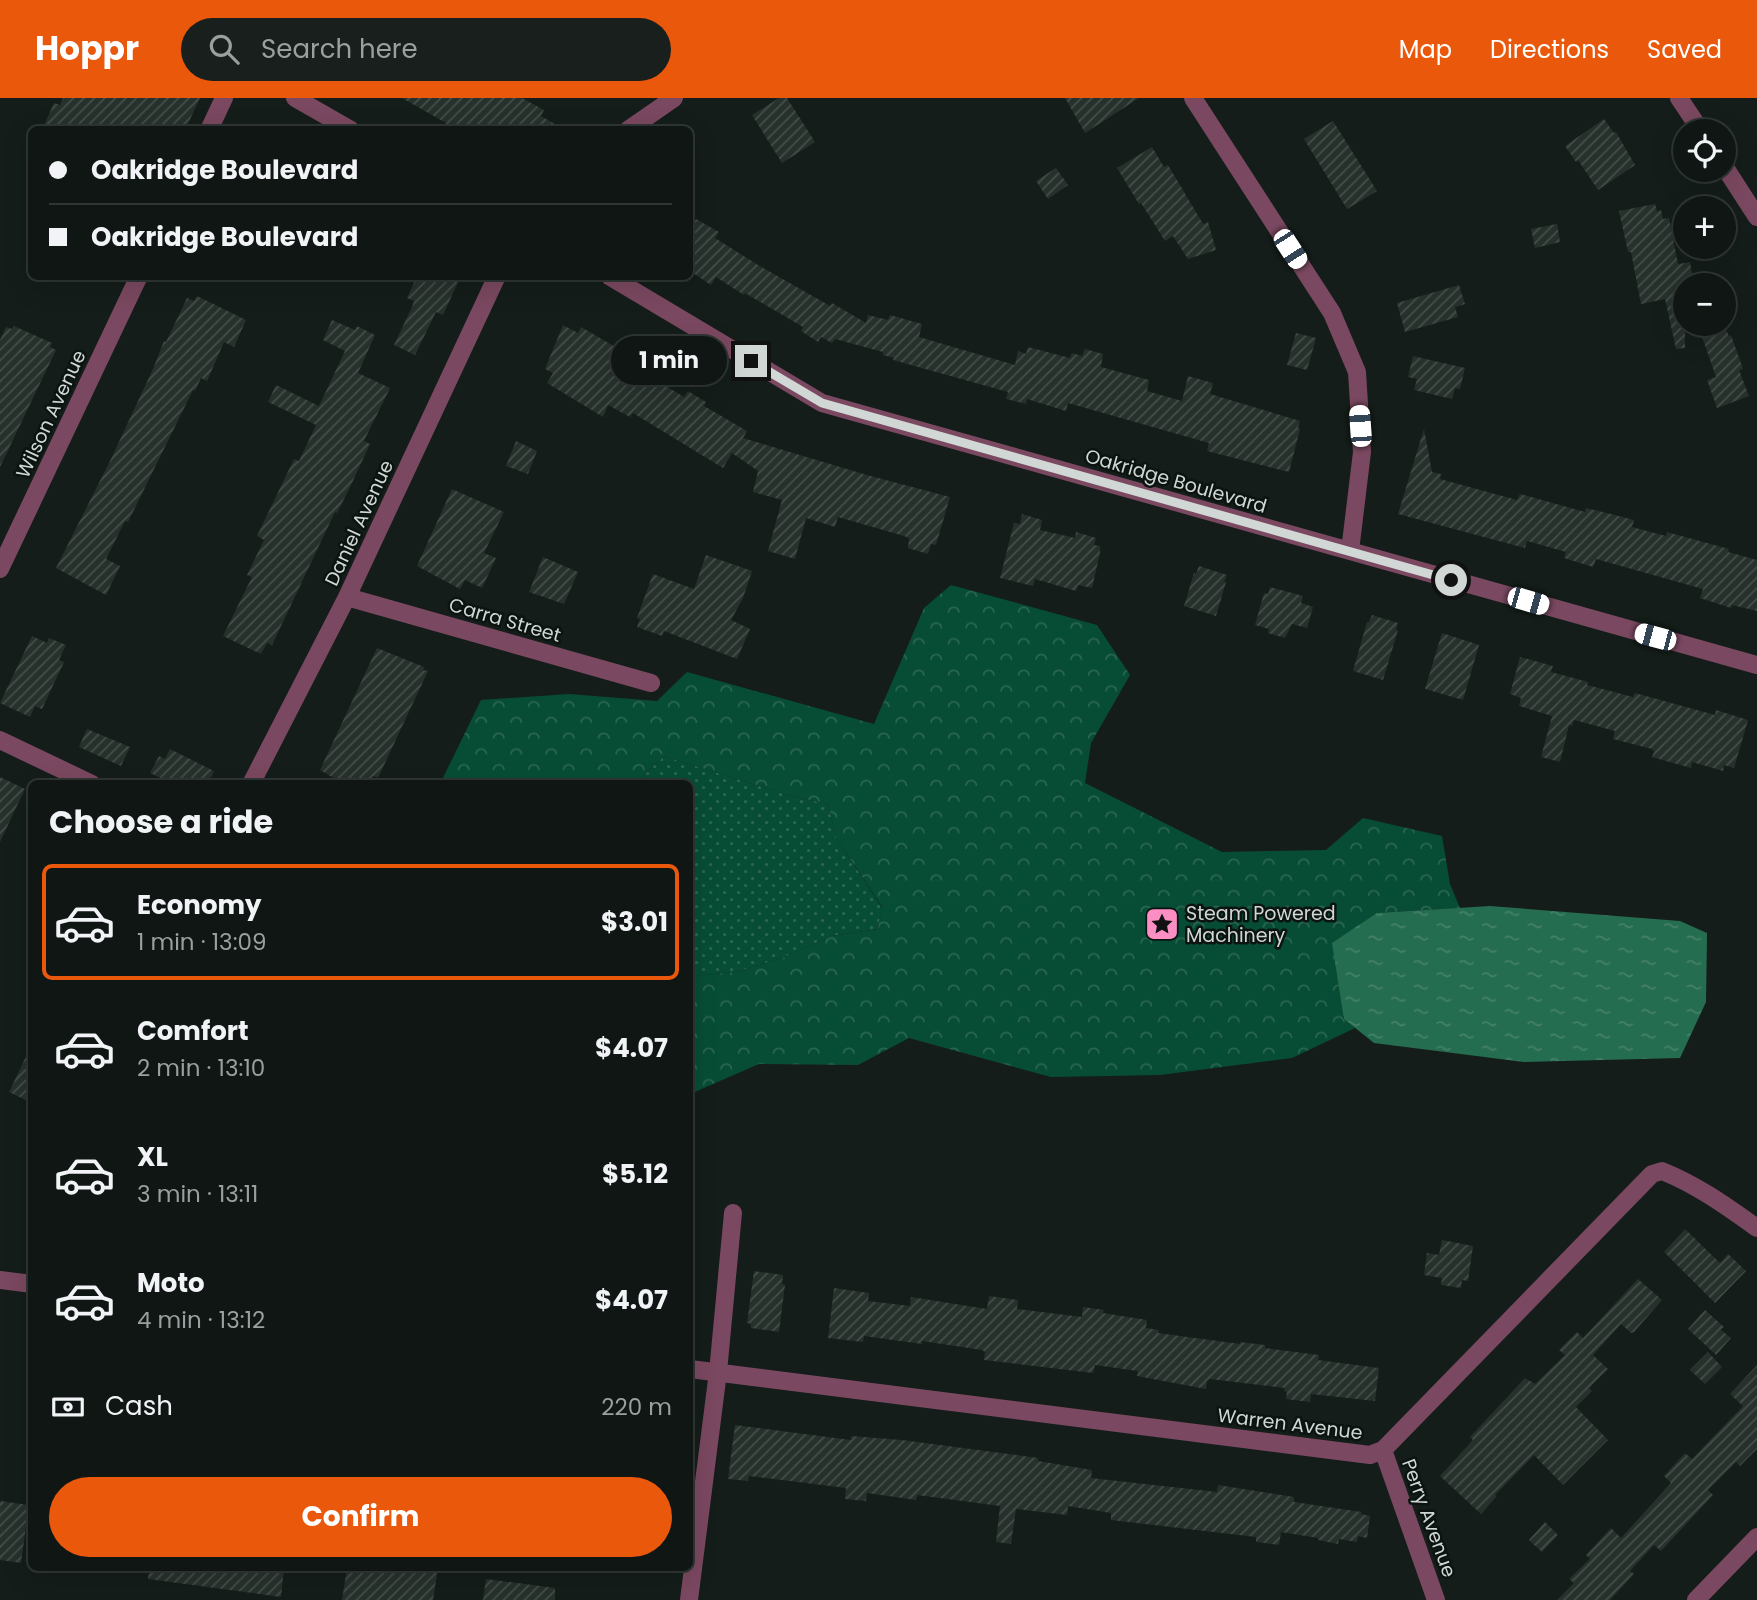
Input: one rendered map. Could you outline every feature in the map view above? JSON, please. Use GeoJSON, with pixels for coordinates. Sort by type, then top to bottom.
{"type":"FeatureCollection","features":[{"type":"Feature","properties":{"kind":"street"},"geometry":{"type":"LineString","coordinates":[[211,126],[224,98]]}},
{"type":"Feature","properties":{"kind":"street"},"geometry":{"type":"LineString","coordinates":[[295,98],[344,126]]}},
{"type":"Feature","properties":{"kind":"street"},"geometry":{"type":"LineString","coordinates":[[634,126],[674,98]]}},
{"type":"Feature","properties":{"kind":"street"},"geometry":{"type":"LineString","coordinates":[[1192,98],[1332,313],[1357,372],[1362,452],[1350,551]]}},
{"type":"Feature","properties":{"kind":"street"},"geometry":{"type":"LineString","coordinates":[[1679,98],[1692,119]]}},
{"type":"Feature","properties":{"kind":"street"},"geometry":{"type":"LineString","coordinates":[[1734,182],[1757,217]]}},
{"type":"Feature","properties":{"kind":"street","name":"Wilson Avenue"},"geometry":{"type":"LineString","coordinates":[[0,569],[137,280]]}},
{"type":"Feature","properties":{"kind":"street","name":"Daniel Avenue"},"geometry":{"type":"LineString","coordinates":[[253,780],[347,597],[495,280]]}},
{"type":"Feature","properties":{"kind":"street","name":"Oakridge Boulevard"},"geometry":{"type":"LineString","coordinates":[[616,280],[822,403],[1757,665]]}},
{"type":"Feature","properties":{"kind":"street","name":"Carra Street"},"geometry":{"type":"LineString","coordinates":[[347,597],[651,683]]}},
{"type":"Feature","properties":{"kind":"street"},"geometry":{"type":"LineString","coordinates":[[0,740],[84,780]]}},
{"type":"Feature","properties":{"kind":"street","name":"Warren Avenue"},"geometry":{"type":"LineString","coordinates":[[693,1368],[1370,1455],[1382,1450],[1653,1174],[1662,1171],[1678,1177],[1710,1194],[1757,1228]]}},
{"type":"Feature","properties":{"kind":"street"},"geometry":{"type":"LineString","coordinates":[[693,1569],[718,1372],[733,1213]]}},
{"type":"Feature","properties":{"kind":"street"},"geometry":{"type":"LineString","coordinates":[[0,1280],[28,1283]]}},
{"type":"Feature","properties":{"kind":"street","name":"Perry Avenue"},"geometry":{"type":"LineString","coordinates":[[1382,1450],[1436,1600]]}},
{"type":"Feature","properties":{"kind":"street"},"geometry":{"type":"LineString","coordinates":[[1696,1600],[1757,1537]]}},
{"type":"Feature","properties":{"kind":"street"},"geometry":{"type":"LineString","coordinates":[[689,1600],[693,1571]]}},
{"type":"Feature","properties":{"kind":"green space"},"geometry":{"type":"Polygon","coordinates":[[[951,585],[1097,625],[1130,675],[1091,743],[1085,783],[1222,852],[1326,850],[1363,818],[1442,836],[1450,884],[1460,908],[1378,913],[1343,1018],[1355,1028],[1292,1058],[1160,1075],[1051,1077],[909,1038],[858,1065],[759,1064],[693,1093],[693,976],[736,972],[782,958],[831,936],[878,929],[882,907],[836,837],[828,804],[791,796],[664,756],[639,780],[442,780],[481,700],[569,694],[657,701],[687,672],[874,724],[924,608],[951,585]]]}},
{"type":"Feature","properties":{"kind":"green space"},"geometry":{"type":"Polygon","coordinates":[[[664,756],[791,796],[828,804],[836,837],[882,908],[878,929],[831,936],[782,958],[736,972],[693,976],[693,780],[639,780],[664,756]]]}},
{"type":"Feature","properties":{"kind":"water"},"geometry":{"type":"Polygon","coordinates":[[[1490,906],[1680,921],[1707,933],[1706,1002],[1680,1058],[1524,1062],[1374,1043],[1344,1019],[1332,943],[1377,913],[1490,906]]]}},
{"type":"Feature","properties":{"kind":"building"},"geometry":{"type":"Polygon","coordinates":[[[63,98],[200,98],[187,126],[44,126],[54,103],[60,105],[63,98]]]}},
{"type":"Feature","properties":{"kind":"building"},"geometry":{"type":"Polygon","coordinates":[[[402,98],[522,98],[544,110],[541,116],[558,126],[444,126],[446,123],[402,98]]]}},
{"type":"Feature","properties":{"kind":"building"},"geometry":{"type":"Polygon","coordinates":[[[779,98],[787,98],[815,142],[782,163],[752,115],[779,98]]]}},
{"type":"Feature","properties":{"kind":"building"},"geometry":{"type":"Polygon","coordinates":[[[1065,98],[1139,98],[1085,133],[1065,98]]]}},
{"type":"Feature","properties":{"kind":"building"},"geometry":{"type":"Polygon","coordinates":[[[1604,119],[1614,133],[1616,132],[1635,165],[1598,190],[1565,146],[1604,119]]]}},
{"type":"Feature","properties":{"kind":"building"},"geometry":{"type":"Polygon","coordinates":[[[1333,121],[1377,191],[1347,209],[1304,139],[1333,121]]]}},
{"type":"Feature","properties":{"kind":"building"},"geometry":{"type":"Polygon","coordinates":[[[1152,147],[1164,167],[1168,165],[1203,224],[1208,222],[1216,250],[1188,259],[1173,236],[1165,241],[1141,203],[1139,204],[1117,168],[1152,147]]]}},
{"type":"Feature","properties":{"kind":"building"},"geometry":{"type":"Polygon","coordinates":[[[1056,168],[1068,185],[1048,199],[1036,181],[1056,168]]]}},
{"type":"Feature","properties":{"kind":"building"},"geometry":{"type":"Polygon","coordinates":[[[1655,204],[1657,211],[1661,210],[1663,219],[1669,218],[1673,259],[1677,259],[1678,264],[1690,262],[1692,273],[1673,273],[1673,335],[1665,299],[1641,304],[1631,252],[1628,252],[1619,211],[1655,204]]]}},
{"type":"Feature","properties":{"kind":"building"},"geometry":{"type":"Polygon","coordinates":[[[696,219],[719,232],[715,238],[758,265],[866,323],[868,315],[888,320],[890,315],[922,324],[919,337],[1015,365],[1018,351],[1026,354],[1028,347],[1070,358],[1072,353],[1082,356],[1085,349],[1103,354],[1101,367],[1149,380],[1147,391],[1182,401],[1188,376],[1213,383],[1210,394],[1300,421],[1289,472],[1207,451],[1209,443],[1068,403],[1066,411],[1027,399],[1026,404],[1006,399],[1008,392],[893,360],[894,358],[883,355],[883,352],[835,339],[832,343],[821,337],[818,342],[801,331],[803,327],[745,293],[744,295],[716,277],[711,285],[693,273],[693,224],[696,219]]]}},
{"type":"Feature","properties":{"kind":"building"},"geometry":{"type":"Polygon","coordinates":[[[1557,224],[1560,242],[1535,248],[1531,229],[1557,224]]]}},
{"type":"Feature","properties":{"kind":"building"},"geometry":{"type":"Polygon","coordinates":[[[415,280],[459,280],[443,315],[436,312],[415,355],[394,345],[414,301],[407,298],[415,280]]]}},
{"type":"Feature","properties":{"kind":"building"},"geometry":{"type":"Polygon","coordinates":[[[1459,285],[1465,304],[1455,307],[1458,317],[1405,332],[1397,303],[1459,285]]]}},
{"type":"Feature","properties":{"kind":"building"},"geometry":{"type":"Polygon","coordinates":[[[197,296],[246,320],[234,347],[224,342],[207,381],[201,378],[195,391],[193,390],[128,522],[125,521],[106,559],[120,566],[106,595],[56,568],[111,459],[164,341],[166,342],[187,298],[194,301],[197,296]]]}},
{"type":"Feature","properties":{"kind":"building"},"geometry":{"type":"Polygon","coordinates":[[[332,320],[355,330],[357,326],[375,335],[358,373],[390,388],[364,441],[370,444],[351,485],[337,513],[335,512],[272,645],[267,643],[261,654],[223,636],[252,577],[247,575],[264,540],[257,536],[294,459],[299,461],[316,425],[268,402],[276,385],[319,406],[345,351],[323,340],[332,320]]]}},
{"type":"Feature","properties":{"kind":"building"},"geometry":{"type":"Polygon","coordinates":[[[563,325],[578,333],[581,327],[657,371],[653,378],[684,397],[688,391],[706,402],[704,406],[747,431],[743,438],[950,497],[936,545],[931,544],[928,554],[908,548],[909,538],[904,536],[838,517],[835,527],[806,518],[795,559],[768,551],[782,500],[753,492],[758,471],[732,453],[723,468],[633,413],[630,417],[608,405],[603,417],[547,383],[553,373],[545,369],[563,325]]]}},
{"type":"Feature","properties":{"kind":"building"},"geometry":{"type":"Polygon","coordinates":[[[14,326],[52,343],[50,347],[56,350],[0,467],[0,340],[6,327],[12,329],[14,326]]]}},
{"type":"Feature","properties":{"kind":"building"},"geometry":{"type":"Polygon","coordinates":[[[1296,333],[1316,338],[1307,370],[1287,365],[1296,333]]]}},
{"type":"Feature","properties":{"kind":"building"},"geometry":{"type":"Polygon","coordinates":[[[1673,336],[1685,336],[1685,348],[1676,349],[1673,336]]]}},
{"type":"Feature","properties":{"kind":"building"},"geometry":{"type":"Polygon","coordinates":[[[1702,336],[1731,336],[1743,369],[1739,370],[1749,396],[1717,408],[1707,380],[1716,377],[1702,336]]]}},
{"type":"Feature","properties":{"kind":"building"},"geometry":{"type":"Polygon","coordinates":[[[1413,356],[1465,368],[1460,389],[1455,388],[1452,399],[1414,390],[1417,379],[1408,377],[1413,356]]]}},
{"type":"Feature","properties":{"kind":"building"},"geometry":{"type":"Polygon","coordinates":[[[1424,429],[1432,472],[1441,474],[1440,479],[1517,500],[1520,494],[1585,512],[1586,508],[1615,515],[1634,520],[1632,527],[1666,536],[1667,532],[1729,549],[1728,552],[1757,560],[1757,611],[1732,605],[1731,608],[1700,598],[1703,589],[1596,559],[1593,567],[1564,558],[1566,552],[1527,541],[1525,548],[1398,514],[1424,429]]]}},
{"type":"Feature","properties":{"kind":"building"},"geometry":{"type":"Polygon","coordinates":[[[516,441],[537,451],[528,474],[506,466],[516,441]]]}},
{"type":"Feature","properties":{"kind":"building"},"geometry":{"type":"Polygon","coordinates":[[[452,489],[504,512],[484,553],[496,558],[482,588],[465,580],[460,589],[417,566],[452,489]]]}},
{"type":"Feature","properties":{"kind":"building"},"geometry":{"type":"Polygon","coordinates":[[[1022,514],[1042,520],[1040,530],[1075,538],[1076,532],[1096,538],[1094,545],[1100,546],[1100,553],[1092,588],[1078,585],[1076,591],[1035,579],[1033,586],[1000,578],[1014,523],[1020,524],[1022,514]]]}},
{"type":"Feature","properties":{"kind":"building"},"geometry":{"type":"Polygon","coordinates":[[[706,555],[752,571],[743,598],[731,620],[750,629],[737,659],[664,631],[662,636],[637,627],[640,619],[637,618],[653,574],[694,589],[706,555]]]}},
{"type":"Feature","properties":{"kind":"building"},"geometry":{"type":"Polygon","coordinates":[[[543,557],[578,572],[564,604],[529,592],[543,557]]]}},
{"type":"Feature","properties":{"kind":"building"},"geometry":{"type":"Polygon","coordinates":[[[1199,566],[1227,575],[1216,616],[1184,606],[1194,573],[1196,574],[1199,566]]]}},
{"type":"Feature","properties":{"kind":"building"},"geometry":{"type":"Polygon","coordinates":[[[1270,587],[1303,596],[1301,603],[1313,607],[1307,628],[1292,624],[1285,638],[1268,633],[1269,629],[1255,625],[1264,593],[1268,594],[1270,587]]]}},
{"type":"Feature","properties":{"kind":"building"},"geometry":{"type":"Polygon","coordinates":[[[1372,615],[1398,623],[1383,680],[1353,671],[1367,622],[1372,615]]]}},
{"type":"Feature","properties":{"kind":"building"},"geometry":{"type":"Polygon","coordinates":[[[1442,633],[1479,645],[1463,700],[1425,689],[1442,633]]]}},
{"type":"Feature","properties":{"kind":"building"},"geometry":{"type":"Polygon","coordinates":[[[32,636],[47,643],[49,638],[66,645],[59,660],[64,662],[42,709],[35,706],[30,717],[0,703],[32,636]]]}},
{"type":"Feature","properties":{"kind":"building"},"geometry":{"type":"Polygon","coordinates":[[[377,648],[428,671],[378,778],[373,776],[371,780],[337,780],[320,770],[377,648]]]}},
{"type":"Feature","properties":{"kind":"building"},"geometry":{"type":"Polygon","coordinates":[[[1520,657],[1553,666],[1551,672],[1588,682],[1587,685],[1633,697],[1635,693],[1715,715],[1716,710],[1748,720],[1734,768],[1724,765],[1723,771],[1692,762],[1691,768],[1652,757],[1652,749],[1613,739],[1615,731],[1574,720],[1572,726],[1569,725],[1560,762],[1541,757],[1552,716],[1519,706],[1521,698],[1510,694],[1520,657]]]}},
{"type":"Feature","properties":{"kind":"building"},"geometry":{"type":"Polygon","coordinates":[[[87,729],[130,747],[121,766],[79,747],[87,729]]]}},
{"type":"Feature","properties":{"kind":"building"},"geometry":{"type":"Polygon","coordinates":[[[170,749],[214,771],[210,780],[160,780],[161,778],[150,773],[159,756],[165,759],[170,749]]]}},
{"type":"Feature","properties":{"kind":"building"},"geometry":{"type":"Polygon","coordinates":[[[0,777],[25,789],[0,842],[0,777]]]}},
{"type":"Feature","properties":{"kind":"building"},"geometry":{"type":"Polygon","coordinates":[[[28,1052],[28,1101],[9,1092],[28,1052]]]}},
{"type":"Feature","properties":{"kind":"building"},"geometry":{"type":"Polygon","coordinates":[[[1685,1229],[1720,1263],[1728,1254],[1746,1271],[1715,1303],[1664,1252],[1685,1229]]]}},
{"type":"Feature","properties":{"kind":"building"},"geometry":{"type":"Polygon","coordinates":[[[1442,1240],[1473,1246],[1468,1281],[1462,1280],[1461,1288],[1441,1285],[1442,1278],[1424,1275],[1427,1253],[1439,1255],[1442,1240]]]}},
{"type":"Feature","properties":{"kind":"building"},"geometry":{"type":"Polygon","coordinates":[[[754,1271],[783,1275],[782,1284],[785,1285],[779,1332],[751,1328],[751,1324],[747,1323],[754,1271]]]}},
{"type":"Feature","properties":{"kind":"building"},"geometry":{"type":"Polygon","coordinates":[[[1638,1279],[1662,1300],[1634,1332],[1631,1333],[1621,1324],[1593,1355],[1608,1369],[1589,1388],[1592,1391],[1576,1407],[1608,1440],[1563,1485],[1534,1455],[1495,1495],[1497,1496],[1481,1514],[1440,1476],[1473,1440],[1470,1437],[1525,1378],[1535,1384],[1565,1355],[1559,1350],[1577,1332],[1583,1338],[1638,1279]]]}},
{"type":"Feature","properties":{"kind":"building"},"geometry":{"type":"Polygon","coordinates":[[[834,1288],[869,1293],[868,1301],[910,1306],[911,1297],[987,1309],[989,1296],[1018,1300],[1017,1309],[1082,1317],[1083,1307],[1104,1310],[1103,1313],[1147,1320],[1146,1328],[1159,1330],[1158,1333],[1265,1345],[1265,1348],[1319,1355],[1318,1360],[1379,1368],[1375,1401],[1311,1394],[1310,1402],[1286,1399],[1285,1388],[1210,1379],[1206,1389],[1137,1376],[1138,1371],[1095,1365],[1093,1373],[984,1360],[985,1352],[982,1350],[922,1341],[922,1344],[864,1336],[863,1342],[828,1338],[834,1288]]]}},
{"type":"Feature","properties":{"kind":"building"},"geometry":{"type":"Polygon","coordinates":[[[1705,1310],[1724,1327],[1721,1330],[1731,1338],[1716,1355],[1688,1329],[1705,1310]]]}},
{"type":"Feature","properties":{"kind":"building"},"geometry":{"type":"Polygon","coordinates":[[[1708,1352],[1722,1367],[1705,1384],[1690,1370],[1708,1352]]]}},
{"type":"Feature","properties":{"kind":"building"},"geometry":{"type":"Polygon","coordinates":[[[1757,1365],[1757,1449],[1740,1466],[1736,1462],[1708,1490],[1713,1495],[1661,1551],[1654,1545],[1630,1571],[1634,1574],[1610,1600],[1557,1600],[1574,1583],[1569,1579],[1590,1559],[1586,1555],[1611,1528],[1621,1538],[1671,1483],[1664,1476],[1685,1453],[1692,1459],[1743,1406],[1730,1394],[1757,1365]]]}},
{"type":"Feature","properties":{"kind":"building"},"geometry":{"type":"Polygon","coordinates":[[[735,1425],[851,1440],[851,1436],[902,1440],[1038,1458],[1038,1461],[1092,1470],[1091,1478],[1217,1492],[1218,1485],[1294,1497],[1294,1502],[1362,1512],[1361,1514],[1370,1516],[1367,1538],[1358,1536],[1357,1542],[1339,1539],[1338,1544],[1281,1532],[1279,1545],[1256,1542],[1256,1537],[1111,1520],[1111,1513],[1068,1506],[1067,1515],[1016,1509],[1011,1544],[996,1542],[1000,1506],[917,1495],[916,1500],[867,1493],[866,1501],[845,1499],[846,1488],[749,1476],[748,1481],[728,1479],[735,1425]]]}},
{"type":"Feature","properties":{"kind":"building"},"geometry":{"type":"Polygon","coordinates":[[[0,1501],[28,1505],[21,1563],[0,1560],[0,1501]]]}},
{"type":"Feature","properties":{"kind":"building"},"geometry":{"type":"Polygon","coordinates":[[[1545,1522],[1558,1535],[1542,1552],[1529,1540],[1545,1522]]]}},
{"type":"Feature","properties":{"kind":"building"},"geometry":{"type":"Polygon","coordinates":[[[149,1571],[284,1571],[281,1597],[148,1579],[149,1571]]]}},
{"type":"Feature","properties":{"kind":"building"},"geometry":{"type":"Polygon","coordinates":[[[347,1571],[438,1571],[433,1600],[342,1600],[347,1571]]]}},
{"type":"Feature","properties":{"kind":"building"},"geometry":{"type":"Polygon","coordinates":[[[486,1579],[555,1588],[555,1600],[483,1600],[486,1579]]]}},
{"type":"Feature","properties":{"kind":"place","name":"Steam Powered Machinery"},"geometry":{"type":"Point","coordinates":[1162,924]}},
{"type":"Feature","properties":{"kind":"route"},"geometry":{"type":"LineString","coordinates":[[751,361],[822,403],[1451,580]]}}]}
